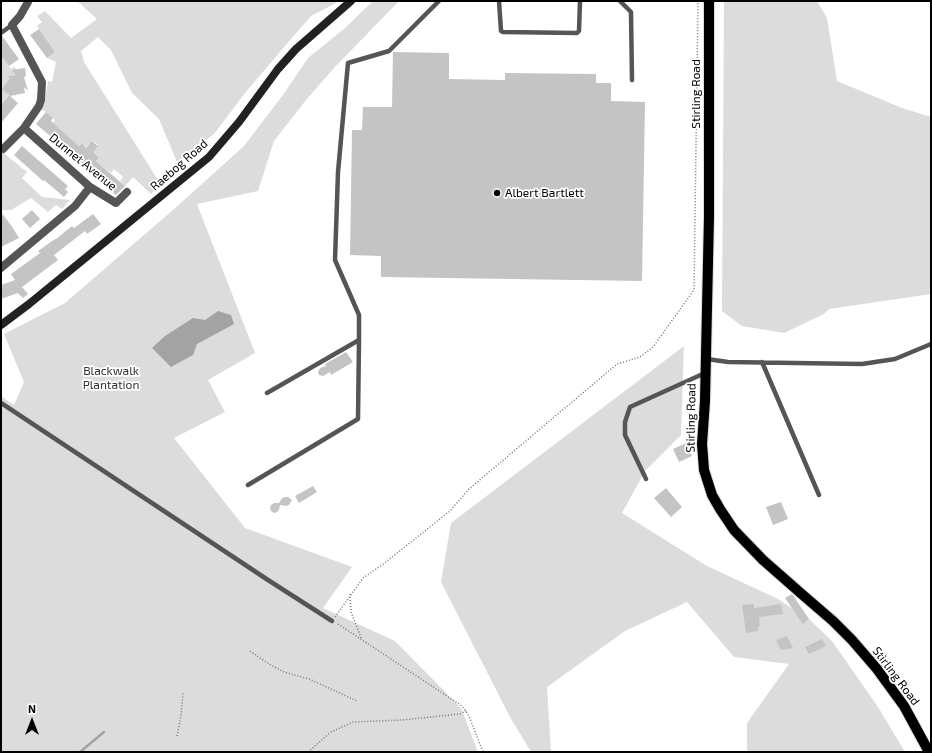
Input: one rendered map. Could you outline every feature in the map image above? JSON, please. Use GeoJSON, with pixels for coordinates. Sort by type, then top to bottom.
{"type":"FeatureCollection","features":[{"type":"Feature","properties":{"kind":"main road","name":"Stirling Road"},"geometry":{"type":"LineString","coordinates":[[709,1],[709,216],[702,444],[704,470],[712,495],[720,510],[734,530],[763,560],[833,621],[852,640],[877,669],[904,706],[929,752]]}},
{"type":"Feature","properties":{"kind":"main road","name":"Raebog Road"},"geometry":{"type":"LineString","coordinates":[[1,325],[29,304],[209,157],[239,122],[278,70],[296,50],[349,2]]}},
{"type":"Feature","properties":{"kind":"street"},"geometry":{"type":"LineString","coordinates":[[3,149],[24,128],[39,106],[42,91],[42,82],[12,25],[20,16],[28,2]]}},
{"type":"Feature","properties":{"kind":"street","name":"Dunnet Avenue"},"geometry":{"type":"LineString","coordinates":[[24,128],[90,187],[116,203],[127,192]]}},
{"type":"Feature","properties":{"kind":"street"},"geometry":{"type":"LineString","coordinates":[[1,268],[75,206],[90,187]]}},
{"type":"Feature","properties":{"kind":"lane"},"geometry":{"type":"LineString","coordinates":[[248,485],[358,420],[359,315],[335,260],[338,172],[348,63],[389,51],[439,1]]}},
{"type":"Feature","properties":{"kind":"lane"},"geometry":{"type":"LineString","coordinates":[[499,1],[501,31],[503,32],[577,33],[579,31],[580,1]]}},
{"type":"Feature","properties":{"kind":"lane"},"geometry":{"type":"LineString","coordinates":[[620,1],[632,12],[632,80]]}},
{"type":"Feature","properties":{"kind":"lane"},"geometry":{"type":"LineString","coordinates":[[1,33],[12,25]]}},
{"type":"Feature","properties":{"kind":"lane"},"geometry":{"type":"LineString","coordinates":[[267,393],[359,340]]}},
{"type":"Feature","properties":{"kind":"lane"},"geometry":{"type":"LineString","coordinates":[[705,359],[728,362],[862,364],[895,359],[931,344]]}},
{"type":"Feature","properties":{"kind":"lane"},"geometry":{"type":"LineString","coordinates":[[762,362],[819,495]]}},
{"type":"Feature","properties":{"kind":"lane"},"geometry":{"type":"LineString","coordinates":[[646,479],[625,435],[625,422],[630,407],[705,373]]}},
{"type":"Feature","properties":{"kind":"lane"},"geometry":{"type":"LineString","coordinates":[[1,403],[332,621]]}},
{"type":"Feature","properties":{"kind":"path"},"geometry":{"type":"LineString","coordinates":[[483,752],[469,716],[462,706],[332,621],[363,578],[382,565],[450,511],[469,489],[617,364],[640,357],[653,348],[694,290],[698,1]]}},
{"type":"Feature","properties":{"kind":"path"},"geometry":{"type":"LineString","coordinates":[[350,594],[351,612],[362,640]]}},
{"type":"Feature","properties":{"kind":"path"},"geometry":{"type":"LineString","coordinates":[[250,651],[268,664],[284,672],[308,679],[357,701]]}},
{"type":"Feature","properties":{"kind":"path"},"geometry":{"type":"LineString","coordinates":[[177,736],[183,693]]}},
{"type":"Feature","properties":{"kind":"path"},"geometry":{"type":"LineString","coordinates":[[308,752],[331,732],[353,722],[402,720],[460,714],[466,711]]}},
{"type":"Feature","properties":{"kind":"green space"},"geometry":{"type":"Polygon","coordinates":[[[77,1],[335,1],[336,3],[311,16],[245,93],[214,134],[177,162],[159,119],[132,93],[111,50],[98,37],[81,51],[84,62],[161,185],[151,194],[133,177],[125,186],[120,181],[123,177],[119,173],[114,169],[111,173],[96,161],[99,158],[93,152],[98,145],[93,141],[86,147],[82,143],[79,146],[53,123],[55,120],[53,118],[42,110],[48,81],[52,82],[56,62],[47,58],[55,52],[37,26],[42,22],[37,16],[45,11],[71,38],[97,19],[77,1]]]}},
{"type":"Feature","properties":{"kind":"green space","name":"Blackwalk Plantation"},"geometry":{"type":"Polygon","coordinates":[[[373,1],[399,1],[334,68],[306,100],[274,141],[258,191],[197,204],[255,353],[208,380],[225,412],[174,438],[245,528],[352,567],[323,608],[395,641],[461,708],[478,752],[1,752],[1,396],[14,405],[24,382],[4,334],[65,303],[173,210],[244,146],[283,95],[308,58],[345,28],[373,1]]]}},
{"type":"Feature","properties":{"kind":"green space"},"geometry":{"type":"Polygon","coordinates":[[[724,1],[817,1],[827,18],[837,81],[902,108],[931,117],[931,294],[829,309],[824,314],[784,333],[742,326],[722,311],[724,1]]]}},
{"type":"Feature","properties":{"kind":"green space"},"geometry":{"type":"Polygon","coordinates":[[[1,56],[11,69],[14,67],[16,69],[17,75],[8,76],[9,82],[15,90],[16,96],[11,92],[1,105],[1,56]]]}},
{"type":"Feature","properties":{"kind":"green space"},"geometry":{"type":"Polygon","coordinates":[[[1,145],[6,155],[27,172],[22,178],[42,197],[70,200],[62,209],[56,205],[48,212],[31,198],[11,210],[1,210],[1,145]]]}},
{"type":"Feature","properties":{"kind":"green space"},"geometry":{"type":"Polygon","coordinates":[[[684,346],[681,435],[645,471],[622,513],[707,566],[776,598],[809,619],[832,641],[878,707],[905,752],[747,752],[747,723],[789,664],[734,657],[687,602],[625,631],[547,687],[551,752],[531,752],[510,717],[441,582],[451,523],[684,346]]]}},
{"type":"Feature","properties":{"kind":"shaded area"},"geometry":{"type":"Polygon","coordinates":[[[218,311],[231,315],[234,324],[197,344],[193,355],[171,367],[152,348],[165,336],[193,318],[205,320],[218,311]]]}},
{"type":"Feature","properties":{"kind":"building"},"geometry":{"type":"Polygon","coordinates":[[[39,29],[55,52],[47,58],[30,35],[39,29]]]}},
{"type":"Feature","properties":{"kind":"building"},"geometry":{"type":"Polygon","coordinates":[[[2,36],[19,59],[9,66],[1,56],[2,36]]]}},
{"type":"Feature","properties":{"kind":"building","name":"Albert Bartlett"},"geometry":{"type":"Polygon","coordinates":[[[393,52],[449,53],[449,79],[505,80],[505,73],[596,74],[596,83],[611,83],[611,101],[645,102],[642,281],[381,277],[381,256],[350,255],[352,130],[362,130],[363,107],[392,107],[393,52]]]}},
{"type":"Feature","properties":{"kind":"building"},"geometry":{"type":"Polygon","coordinates":[[[25,68],[26,76],[24,77],[28,91],[24,87],[25,93],[10,96],[2,89],[9,80],[8,76],[16,75],[12,70],[25,68]]]}},
{"type":"Feature","properties":{"kind":"building"},"geometry":{"type":"Polygon","coordinates":[[[9,95],[18,103],[1,123],[1,105],[9,95]]]}},
{"type":"Feature","properties":{"kind":"building"},"geometry":{"type":"Polygon","coordinates":[[[46,112],[53,118],[51,121],[79,146],[82,143],[86,148],[92,141],[98,146],[93,152],[99,158],[96,161],[125,186],[116,195],[98,180],[99,179],[89,169],[36,124],[46,112]]]}},
{"type":"Feature","properties":{"kind":"building"},"geometry":{"type":"Polygon","coordinates":[[[22,146],[68,186],[65,189],[68,192],[64,197],[44,180],[43,181],[14,155],[22,146]]]}},
{"type":"Feature","properties":{"kind":"building"},"geometry":{"type":"Polygon","coordinates":[[[32,210],[40,219],[30,228],[22,219],[32,210]]]}},
{"type":"Feature","properties":{"kind":"building"},"geometry":{"type":"Polygon","coordinates":[[[1,212],[19,238],[1,247],[1,212]]]}},
{"type":"Feature","properties":{"kind":"building"},"geometry":{"type":"Polygon","coordinates":[[[93,214],[101,224],[87,234],[85,231],[54,255],[58,260],[22,287],[28,294],[23,298],[18,293],[1,299],[1,285],[15,280],[11,274],[40,253],[38,251],[72,226],[74,228],[93,214]]]}},
{"type":"Feature","properties":{"kind":"building"},"geometry":{"type":"Polygon","coordinates":[[[346,352],[353,362],[331,375],[330,372],[323,376],[319,375],[318,372],[320,368],[326,366],[325,364],[346,352]]]}},
{"type":"Feature","properties":{"kind":"building"},"geometry":{"type":"Polygon","coordinates":[[[686,443],[692,456],[679,462],[673,449],[686,443]]]}},
{"type":"Feature","properties":{"kind":"building"},"geometry":{"type":"Polygon","coordinates":[[[313,486],[317,492],[299,503],[295,496],[313,486]]]}},
{"type":"Feature","properties":{"kind":"building"},"geometry":{"type":"Polygon","coordinates":[[[666,488],[682,507],[671,517],[654,498],[666,488]]]}},
{"type":"Feature","properties":{"kind":"building"},"geometry":{"type":"Polygon","coordinates":[[[285,497],[292,500],[289,505],[280,505],[279,510],[274,513],[271,511],[271,505],[274,503],[279,503],[282,498],[285,497]]]}},
{"type":"Feature","properties":{"kind":"building"},"geometry":{"type":"Polygon","coordinates":[[[781,502],[788,519],[773,525],[766,507],[781,502]]]}},
{"type":"Feature","properties":{"kind":"building"},"geometry":{"type":"Polygon","coordinates":[[[792,594],[809,619],[803,624],[785,598],[792,594]]]}},
{"type":"Feature","properties":{"kind":"building"},"geometry":{"type":"Polygon","coordinates":[[[754,604],[754,608],[781,604],[783,614],[759,617],[760,626],[758,627],[758,631],[746,633],[742,605],[754,604]]]}},
{"type":"Feature","properties":{"kind":"building"},"geometry":{"type":"Polygon","coordinates":[[[787,636],[793,648],[781,650],[776,640],[787,636]]]}},
{"type":"Feature","properties":{"kind":"building"},"geometry":{"type":"Polygon","coordinates":[[[822,639],[826,646],[809,654],[805,647],[822,639]]]}},
{"type":"Feature","properties":{"kind":"waterway"},"geometry":{"type":"LineString","coordinates":[[80,752],[104,732]]}},
{"type":"Feature","properties":{"kind":"place","name":"Albert Bartlett"},"geometry":{"type":"Point","coordinates":[497,193]}}]}
